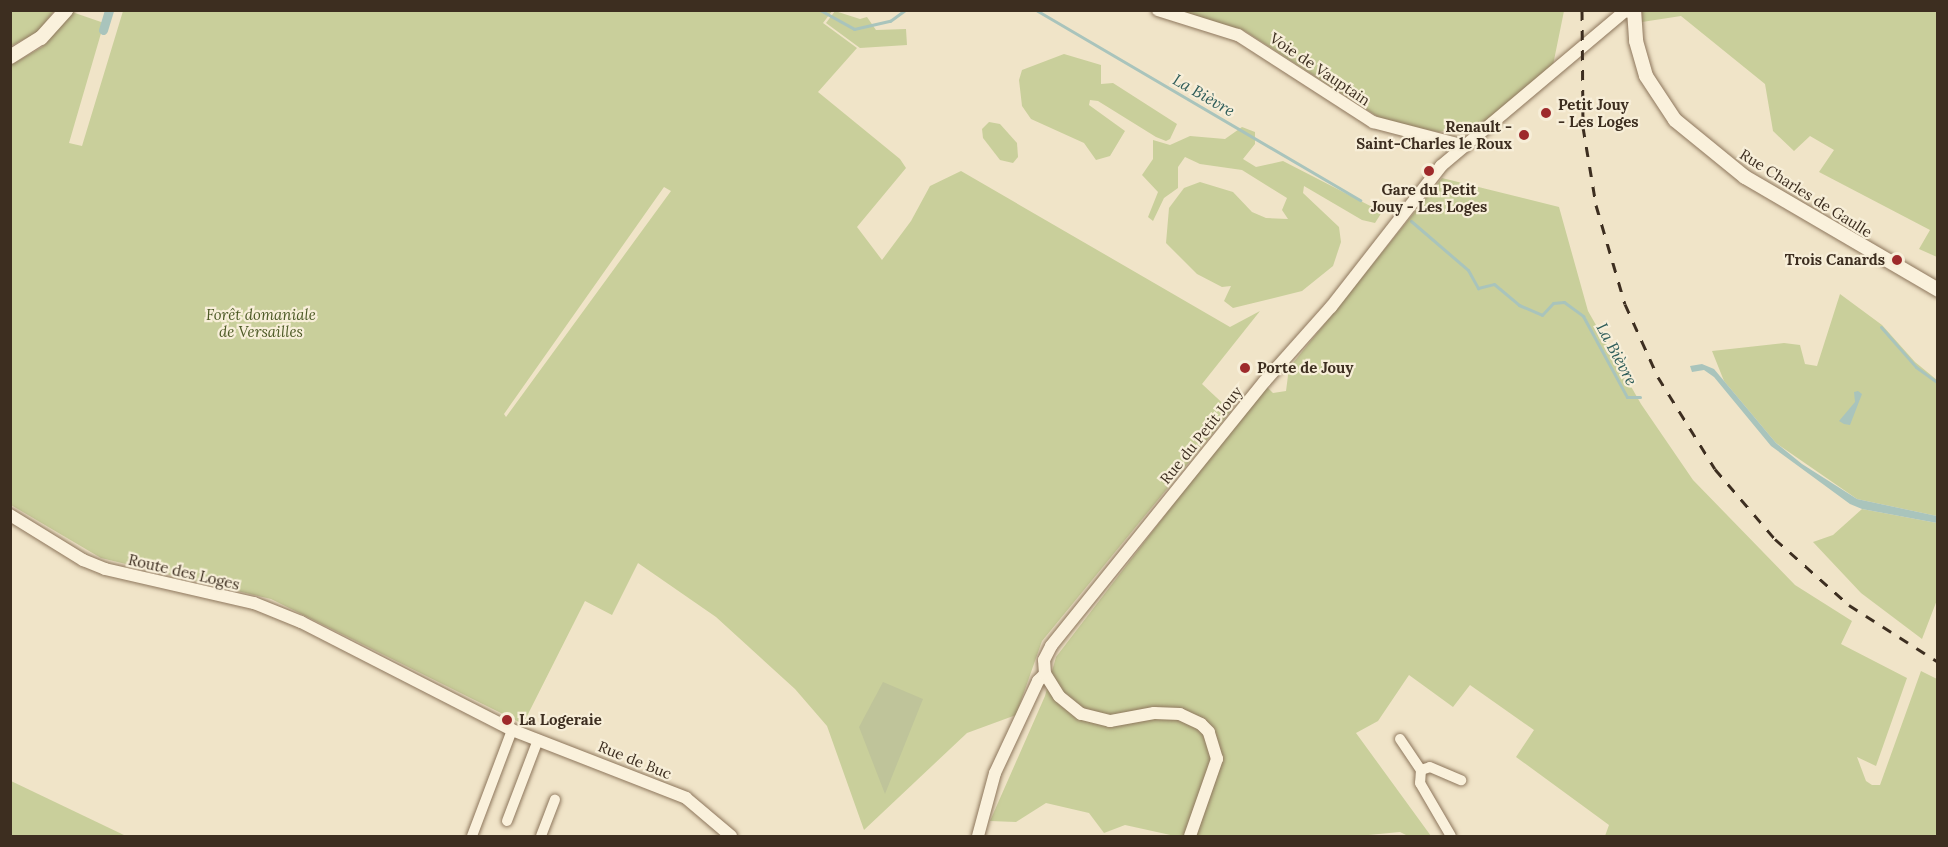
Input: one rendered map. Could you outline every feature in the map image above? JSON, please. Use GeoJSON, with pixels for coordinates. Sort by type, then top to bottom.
{"type":"FeatureCollection","features":[{"type":"Feature","properties":{"kind":"main road"},"geometry":{"type":"LineString","coordinates":[[10,57],[41,38],[66,10]]}},
{"type":"Feature","properties":{"kind":"main road","name":"Rue Charles de Gaulle"},"geometry":{"type":"LineString","coordinates":[[1634,12],[1636,41],[1646,76],[1675,120],[1745,177],[1938,290]]}},
{"type":"Feature","properties":{"kind":"street","name":"Voie de Vauptain"},"geometry":{"type":"LineString","coordinates":[[1158,10],[1238,35],[1373,122],[1465,146]]}},
{"type":"Feature","properties":{"kind":"street","name":"Rue du Petit Jouy"},"geometry":{"type":"LineString","coordinates":[[978,837],[995,773],[1038,681],[1045,674],[1044,660],[1051,646],[1090,593],[1331,307],[1430,178],[1625,11],[1634,12]]}},
{"type":"Feature","properties":{"kind":"street","name":"Route des Loges"},"geometry":{"type":"LineString","coordinates":[[10,515],[83,560],[105,569],[264,606],[355,650]]}},
{"type":"Feature","properties":{"kind":"street","name":"Rue de Buc"},"geometry":{"type":"LineString","coordinates":[[355,650],[512,729],[636,775],[686,798],[731,837]]}},
{"type":"Feature","properties":{"kind":"street"},"geometry":{"type":"LineString","coordinates":[[1045,674],[1069,706],[1095,719],[1167,712],[1201,724],[1214,741],[1217,759],[1190,837]]}},
{"type":"Feature","properties":{"kind":"street"},"geometry":{"type":"LineString","coordinates":[[472,837],[512,729]]}},
{"type":"Feature","properties":{"kind":"street"},"geometry":{"type":"LineString","coordinates":[[507,821],[538,740]]}},
{"type":"Feature","properties":{"kind":"street"},"geometry":{"type":"LineString","coordinates":[[1400,740],[1421,770],[1420,783],[1451,837]]}},
{"type":"Feature","properties":{"kind":"street"},"geometry":{"type":"LineString","coordinates":[[1421,770],[1430,767],[1461,780]]}},
{"type":"Feature","properties":{"kind":"street"},"geometry":{"type":"LineString","coordinates":[[541,837],[555,800]]}},
{"type":"Feature","properties":{"kind":"green space"},"geometry":{"type":"Polygon","coordinates":[[[11,11],[54,11],[38,32],[11,46],[11,11]]]}},
{"type":"Feature","properties":{"kind":"green space","name":"Forêt domaniale de Versailles"},"geometry":{"type":"Polygon","coordinates":[[[123,11],[832,11],[823,23],[857,48],[818,92],[900,159],[906,168],[857,227],[882,260],[911,221],[930,186],[961,171],[1230,327],[1260,311],[1202,384],[1231,411],[1042,641],[1016,715],[967,733],[864,830],[827,726],[795,689],[716,617],[638,563],[612,615],[585,601],[523,724],[271,599],[101,558],[11,505],[11,65],[42,47],[72,12],[104,23],[69,143],[82,146],[123,11]],[[664,187],[504,414],[506,417],[671,191],[664,187]]]}},
{"type":"Feature","properties":{"kind":"green space"},"geometry":{"type":"Polygon","coordinates":[[[835,11],[860,19],[867,17],[876,30],[906,29],[907,45],[860,48],[826,23],[835,11]]]}},
{"type":"Feature","properties":{"kind":"green space"},"geometry":{"type":"Polygon","coordinates":[[[1180,11],[1564,11],[1552,70],[1485,122],[1439,132],[1386,122],[1245,31],[1180,11]]]}},
{"type":"Feature","properties":{"kind":"green space"},"geometry":{"type":"Polygon","coordinates":[[[1642,11],[1937,11],[1937,257],[1919,249],[1930,230],[1819,172],[1834,150],[1810,136],[1794,151],[1773,131],[1765,84],[1681,16],[1642,22],[1642,11]]]}},
{"type":"Feature","properties":{"kind":"green space"},"geometry":{"type":"Polygon","coordinates":[[[1064,54],[1101,65],[1101,84],[1113,83],[1177,124],[1170,139],[1166,141],[1156,137],[1098,101],[1090,100],[1089,105],[1125,131],[1110,156],[1096,160],[1084,143],[1031,119],[1022,106],[1019,80],[1022,70],[1064,54]]]}},
{"type":"Feature","properties":{"kind":"green space"},"geometry":{"type":"Polygon","coordinates":[[[989,122],[1000,124],[1017,143],[1018,157],[1013,163],[1000,160],[983,138],[982,129],[989,122]]]}},
{"type":"Feature","properties":{"kind":"green space"},"geometry":{"type":"Polygon","coordinates":[[[1242,127],[1255,132],[1255,144],[1243,159],[1256,167],[1283,161],[1382,212],[1375,223],[1362,220],[1304,186],[1303,193],[1339,227],[1341,242],[1333,266],[1302,291],[1233,308],[1224,301],[1231,286],[1222,287],[1197,274],[1166,243],[1169,208],[1184,188],[1200,182],[1233,192],[1252,212],[1266,218],[1288,219],[1282,210],[1287,198],[1242,170],[1200,164],[1185,157],[1178,167],[1178,188],[1164,198],[1153,221],[1148,217],[1158,192],[1142,175],[1153,159],[1153,140],[1170,145],[1190,136],[1225,139],[1242,127]]]}},
{"type":"Feature","properties":{"kind":"green space"},"geometry":{"type":"Polygon","coordinates":[[[1442,178],[1559,207],[1588,311],[1641,404],[1693,480],[1795,585],[1852,621],[1841,644],[1907,678],[1876,766],[1857,757],[1866,781],[1872,785],[1880,785],[1921,671],[1937,679],[1937,836],[1605,836],[1609,825],[1516,757],[1534,730],[1470,685],[1453,707],[1409,675],[1378,721],[1356,733],[1431,836],[1408,836],[1400,832],[1358,836],[1175,836],[1125,825],[1104,833],[1089,813],[1046,803],[1016,822],[990,821],[1045,696],[1056,657],[1265,385],[1273,393],[1286,391],[1289,368],[1442,178]]]}},
{"type":"Feature","properties":{"kind":"green space"},"geometry":{"type":"Polygon","coordinates":[[[1840,294],[1882,325],[1915,362],[1937,380],[1937,516],[1857,499],[1776,443],[1724,381],[1712,351],[1784,343],[1800,345],[1805,364],[1817,366],[1840,294]]]}},
{"type":"Feature","properties":{"kind":"green space"},"geometry":{"type":"Polygon","coordinates":[[[1862,509],[1937,523],[1937,600],[1922,639],[1861,593],[1813,542],[1833,535],[1862,509]]]}},
{"type":"Feature","properties":{"kind":"green space"},"geometry":{"type":"Polygon","coordinates":[[[883,682],[923,699],[885,794],[859,727],[883,682]]]}},
{"type":"Feature","properties":{"kind":"green space"},"geometry":{"type":"Polygon","coordinates":[[[11,781],[126,836],[11,836],[11,781]]]}},
{"type":"Feature","properties":{"kind":"water"},"geometry":{"type":"Polygon","coordinates":[[[1702,364],[1714,369],[1776,443],[1802,464],[1857,499],[1937,516],[1937,523],[1862,509],[1850,504],[1771,446],[1714,377],[1704,370],[1692,372],[1690,366],[1702,364]]]}},
{"type":"Feature","properties":{"kind":"water"},"geometry":{"type":"Polygon","coordinates":[[[1858,391],[1862,394],[1850,425],[1844,424],[1839,421],[1855,402],[1854,392],[1858,391]]]}},
{"type":"Feature","properties":{"kind":"waterway"},"geometry":{"type":"LineString","coordinates":[[103,30],[109,10]]}},
{"type":"Feature","properties":{"kind":"waterway","name":"La Bièvre"},"geometry":{"type":"LineString","coordinates":[[820,10],[854,29],[890,21],[905,10]]}},
{"type":"Feature","properties":{"kind":"waterway","name":"La Bièvre"},"geometry":{"type":"LineString","coordinates":[[1036,10],[1360,200]]}},
{"type":"Feature","properties":{"kind":"waterway","name":"La Bièvre"},"geometry":{"type":"LineString","coordinates":[[1411,221],[1468,270],[1478,288],[1494,284],[1519,305],[1542,315],[1553,303],[1564,302],[1583,316],[1627,397],[1640,397]]}},
{"type":"Feature","properties":{"kind":"waterway"},"geometry":{"type":"LineString","coordinates":[[1881,327],[1916,367],[1938,383]]}},
{"type":"Feature","properties":{"kind":"railway"},"geometry":{"type":"LineString","coordinates":[[1582,10],[1583,127],[1596,205],[1625,304],[1658,377],[1715,469],[1775,539],[1849,605],[1938,662]]}},
{"type":"Feature","properties":{"kind":"place","name":"Petit Jouy - Les Loges"},"geometry":{"type":"Point","coordinates":[1546,113]}},
{"type":"Feature","properties":{"kind":"place","name":"Renault - Saint-Charles le Roux"},"geometry":{"type":"Point","coordinates":[1524,135]}},
{"type":"Feature","properties":{"kind":"place","name":"Gare du Petit Jouy - Les Loges"},"geometry":{"type":"Point","coordinates":[1429,171]}},
{"type":"Feature","properties":{"kind":"place","name":"Trois Canards"},"geometry":{"type":"Point","coordinates":[1897,260]}},
{"type":"Feature","properties":{"kind":"place","name":"Porte de Jouy"},"geometry":{"type":"Point","coordinates":[1245,368]}},
{"type":"Feature","properties":{"kind":"place","name":"La Logeraie"},"geometry":{"type":"Point","coordinates":[507,720]}}]}
